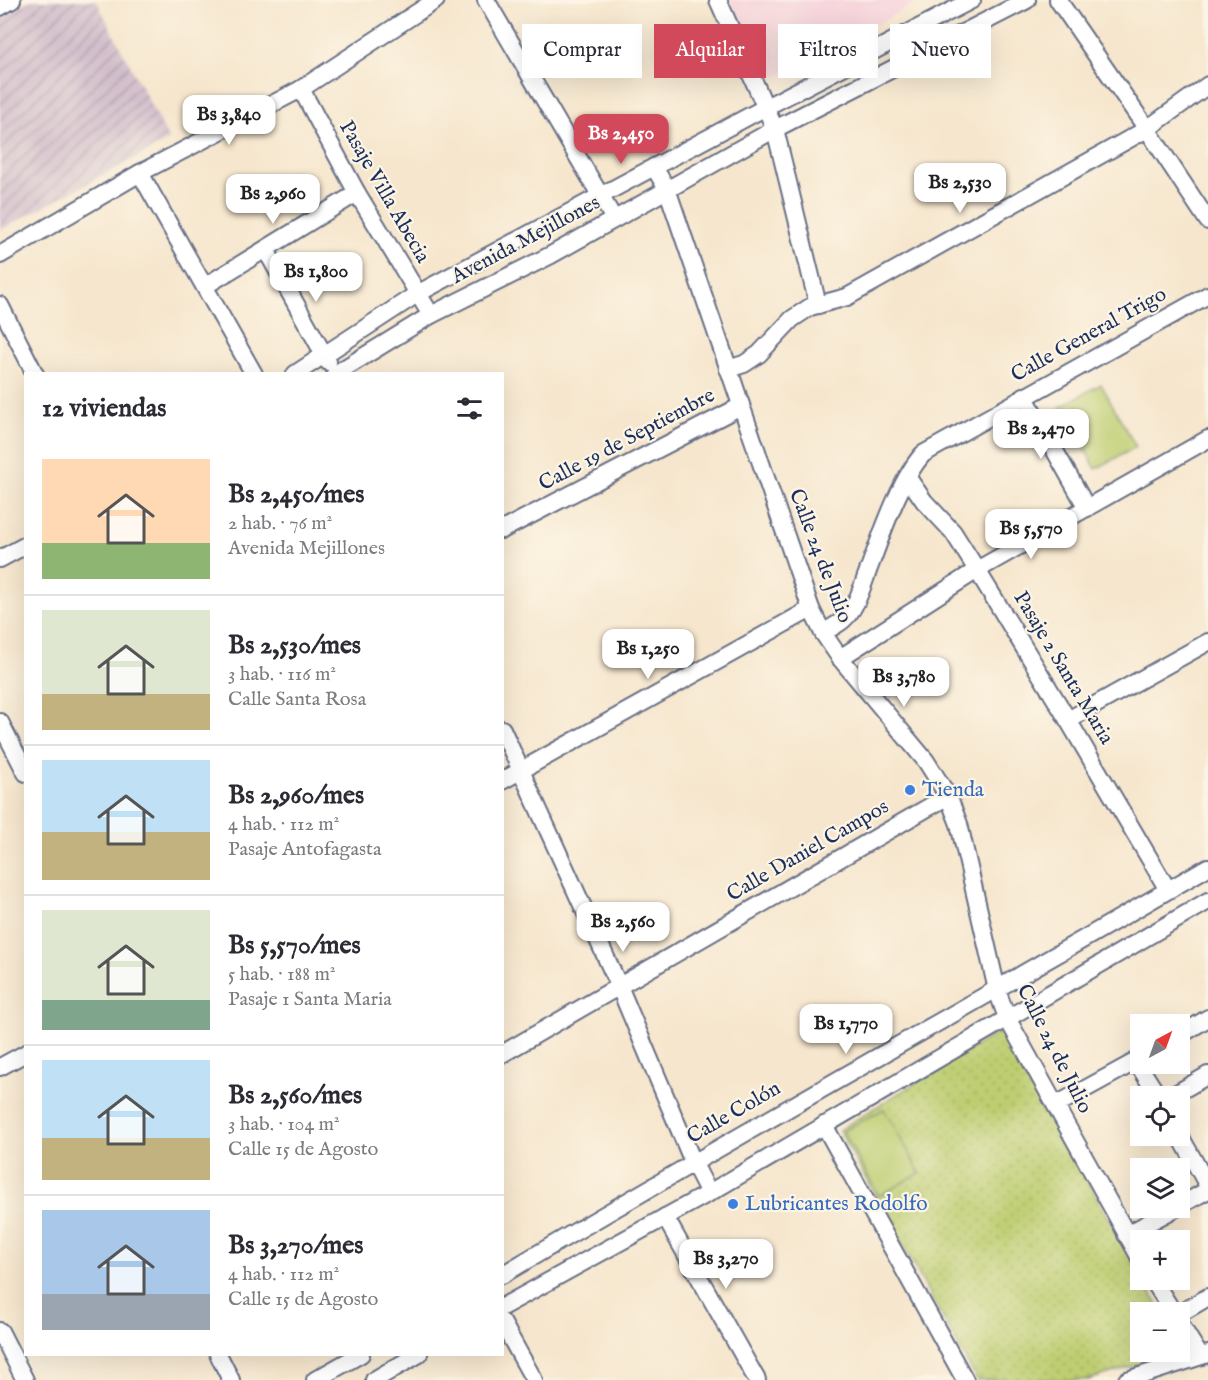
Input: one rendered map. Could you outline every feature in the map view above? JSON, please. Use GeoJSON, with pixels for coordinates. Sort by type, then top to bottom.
{"type":"FeatureCollection","features":[{"type":"Feature","properties":{"kind":"street"},"geometry":{"type":"LineString","coordinates":[[0,7],[12,0]]}},
{"type":"Feature","properties":{"kind":"street"},"geometry":{"type":"LineString","coordinates":[[0,255],[140,173],[301,89],[436,0]]}},
{"type":"Feature","properties":{"kind":"street"},"geometry":{"type":"LineString","coordinates":[[486,0],[614,219]]}},
{"type":"Feature","properties":{"kind":"street"},"geometry":{"type":"LineString","coordinates":[[718,0],[775,129],[818,304]]}},
{"type":"Feature","properties":{"kind":"street","name":"Avenida Mejillones"},"geometry":{"type":"LineString","coordinates":[[298,372],[417,294],[766,107],[972,0]]}},
{"type":"Feature","properties":{"kind":"street","name":"Avenida Mejillones"},"geometry":{"type":"LineString","coordinates":[[337,372],[431,315],[551,255],[775,129],[1027,0]]}},
{"type":"Feature","properties":{"kind":"street"},"geometry":{"type":"LineString","coordinates":[[1058,0],[1148,129],[1208,221]]}},
{"type":"Feature","properties":{"kind":"street"},"geometry":{"type":"LineString","coordinates":[[728,369],[744,364],[759,354],[792,319],[810,307],[847,297],[1148,129],[1208,85]]}},
{"type":"Feature","properties":{"kind":"street","name":"Pasaje Villa Abecia"},"geometry":{"type":"LineString","coordinates":[[301,89],[357,193],[431,315]]}},
{"type":"Feature","properties":{"kind":"street","name":"Calle 24 de Julio"},"geometry":{"type":"LineString","coordinates":[[654,167],[667,189],[812,609],[823,633],[840,658],[926,761],[948,795],[959,824],[997,990],[1007,1018],[1130,1242]]}},
{"type":"Feature","properties":{"kind":"street"},"geometry":{"type":"LineString","coordinates":[[140,173],[253,372]]}},
{"type":"Feature","properties":{"kind":"street"},"geometry":{"type":"LineString","coordinates":[[206,286],[357,193]]}},
{"type":"Feature","properties":{"kind":"street"},"geometry":{"type":"LineString","coordinates":[[266,250],[333,372]]}},
{"type":"Feature","properties":{"kind":"street","name":"Calle General Trigo"},"geometry":{"type":"LineString","coordinates":[[823,633],[842,621],[859,593],[887,521],[914,464],[923,454],[1208,295]]}},
{"type":"Feature","properties":{"kind":"street"},"geometry":{"type":"LineString","coordinates":[[2,312],[34,372]]}},
{"type":"Feature","properties":{"kind":"street"},"geometry":{"type":"LineString","coordinates":[[1024,396],[1087,508]]}},
{"type":"Feature","properties":{"kind":"street","name":"Calle 19 de Septiembre"},"geometry":{"type":"LineString","coordinates":[[504,529],[741,406]]}},
{"type":"Feature","properties":{"kind":"street"},"geometry":{"type":"LineString","coordinates":[[840,658],[977,570],[1208,439]]}},
{"type":"Feature","properties":{"kind":"street","name":"Pasaje 2 Santa Maria"},"geometry":{"type":"LineString","coordinates":[[908,478],[924,501],[953,532],[977,570],[1168,891]]}},
{"type":"Feature","properties":{"kind":"street"},"geometry":{"type":"LineString","coordinates":[[0,559],[24,546]]}},
{"type":"Feature","properties":{"kind":"street"},"geometry":{"type":"LineString","coordinates":[[504,780],[812,609]]}},
{"type":"Feature","properties":{"kind":"street"},"geometry":{"type":"LineString","coordinates":[[1068,720],[1208,642]]}},
{"type":"Feature","properties":{"kind":"street"},"geometry":{"type":"LineString","coordinates":[[0,722],[24,768]]}},
{"type":"Feature","properties":{"kind":"street"},"geometry":{"type":"LineString","coordinates":[[504,734],[619,986],[693,1162],[709,1193]]}},
{"type":"Feature","properties":{"kind":"street","name":"Calle Daniel Campos"},"geometry":{"type":"LineString","coordinates":[[504,1053],[948,795]]}},
{"type":"Feature","properties":{"kind":"street","name":"Calle Colón"},"geometry":{"type":"LineString","coordinates":[[504,1274],[693,1162],[997,990],[1208,867]]}},
{"type":"Feature","properties":{"kind":"street"},"geometry":{"type":"LineString","coordinates":[[504,1306],[709,1193],[1208,901]]}},
{"type":"Feature","properties":{"kind":"street"},"geometry":{"type":"LineString","coordinates":[[1190,1029],[1208,1018]]}},
{"type":"Feature","properties":{"kind":"street"},"geometry":{"type":"LineString","coordinates":[[0,1067],[24,1054]]}},
{"type":"Feature","properties":{"kind":"street"},"geometry":{"type":"LineString","coordinates":[[1056,1104],[1130,1064]]}},
{"type":"Feature","properties":{"kind":"street"},"geometry":{"type":"LineString","coordinates":[[1190,1086],[1208,1076]]}},
{"type":"Feature","properties":{"kind":"street"},"geometry":{"type":"LineString","coordinates":[[824,1125],[965,1380]]}},
{"type":"Feature","properties":{"kind":"street"},"geometry":{"type":"LineString","coordinates":[[1185,1146],[1208,1188],[1190,1199]]}},
{"type":"Feature","properties":{"kind":"street"},"geometry":{"type":"LineString","coordinates":[[665,1217],[757,1380]]}},
{"type":"Feature","properties":{"kind":"street"},"geometry":{"type":"LineString","coordinates":[[1126,1235],[1157,1218]]}},
{"type":"Feature","properties":{"kind":"street"},"geometry":{"type":"LineString","coordinates":[[1190,1308],[1208,1297]]}},
{"type":"Feature","properties":{"kind":"street"},"geometry":{"type":"LineString","coordinates":[[504,1326],[534,1380]]}},
{"type":"Feature","properties":{"kind":"street"},"geometry":{"type":"LineString","coordinates":[[0,1331],[25,1380]]}},
{"type":"Feature","properties":{"kind":"street"},"geometry":{"type":"LineString","coordinates":[[1127,1380],[1204,1355],[1190,1337]]}},
{"type":"Feature","properties":{"kind":"street"},"geometry":{"type":"LineString","coordinates":[[219,1356],[231,1380]]}},
{"type":"Feature","properties":{"kind":"street"},"geometry":{"type":"LineString","coordinates":[[316,1380],[358,1356]]}},
{"type":"Feature","properties":{"kind":"street"},"geometry":{"type":"LineString","coordinates":[[374,1380],[415,1356]]}},
{"type":"Feature","properties":{"kind":"shaded area"},"geometry":{"type":"Polygon","coordinates":[[[31,0],[96,0],[169,140],[0,230],[0,18],[31,0]]]}},
{"type":"Feature","properties":{"kind":"shaded area"},"geometry":{"type":"Polygon","coordinates":[[[730,0],[922,0],[877,24],[778,24],[777,77],[766,73],[766,24],[742,24],[730,0]]]}},
{"type":"Feature","properties":{"kind":"green space"},"geometry":{"type":"Polygon","coordinates":[[[1101,384],[1136,447],[1096,469],[1060,407],[1101,384]]]}},
{"type":"Feature","properties":{"kind":"green space"},"geometry":{"type":"Polygon","coordinates":[[[1003,1029],[1130,1256],[1130,1290],[1149,1290],[1156,1302],[1130,1302],[1130,1362],[1148,1362],[1088,1380],[977,1380],[839,1130],[1003,1029]]]}},
{"type":"Feature","properties":{"kind":"green space"},"geometry":{"type":"Polygon","coordinates":[[[884,1109],[920,1173],[879,1196],[843,1131],[884,1109]]]}},
{"type":"Feature","properties":{"kind":"place","name":"Tienda"},"geometry":{"type":"Point","coordinates":[910,790]}},
{"type":"Feature","properties":{"kind":"place","name":"Lubricantes Rodolfo"},"geometry":{"type":"Point","coordinates":[733,1204]}}]}
